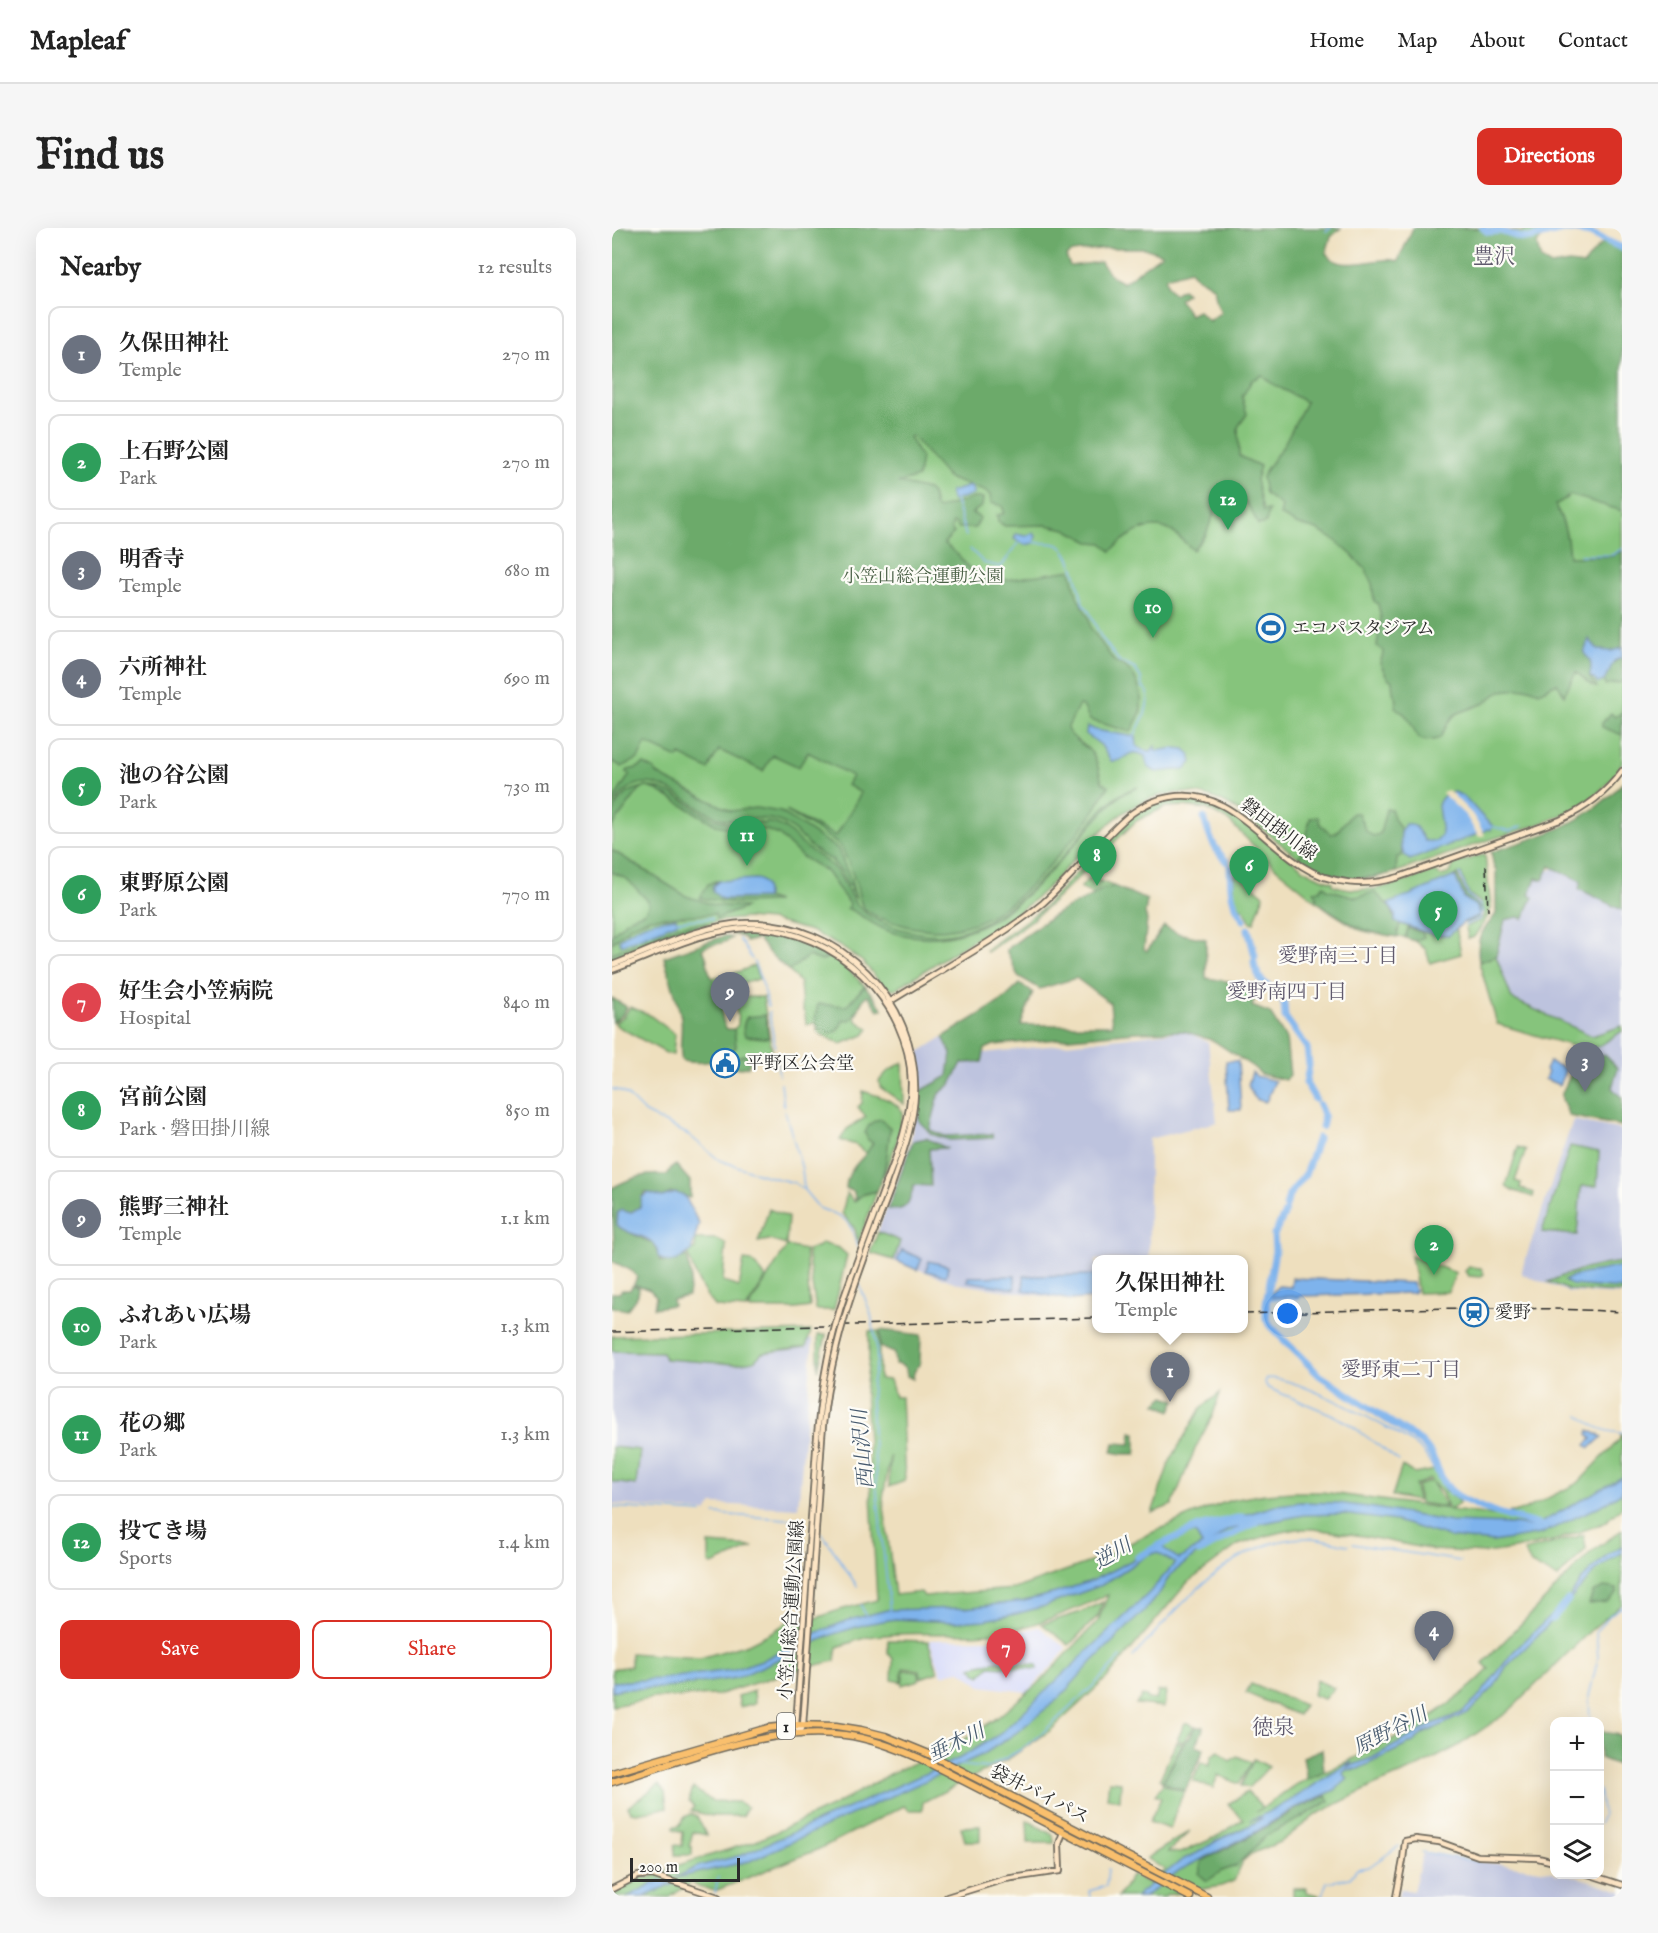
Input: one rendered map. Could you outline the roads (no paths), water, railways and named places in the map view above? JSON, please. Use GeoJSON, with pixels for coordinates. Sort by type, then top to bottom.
{"type":"FeatureCollection","features":[{"type":"Feature","properties":{"kind":"highway","name":"袋井バイパス"},"geometry":{"type":"LineString","coordinates":[[612,1773],[768,1728],[800,1725],[836,1726],[861,1730],[895,1740],[929,1754],[1204,1896]]}},
{"type":"Feature","properties":{"kind":"highway","name":"袋井バイパス"},"geometry":{"type":"LineString","coordinates":[[612,1782],[729,1747],[800,1734],[847,1735],[880,1743],[920,1758],[1190,1897]]}},
{"type":"Feature","properties":{"kind":"main road","name":"磐田掛川線"},"geometry":{"type":"LineString","coordinates":[[888,1003],[987,943],[1044,902],[1122,820],[1154,800],[1182,796],[1217,802],[1233,811],[1302,866],[1326,878],[1371,883],[1399,877],[1578,812],[1600,795],[1622,771]]}},
{"type":"Feature","properties":{"kind":"main road"},"geometry":{"type":"LineString","coordinates":[[612,965],[714,928],[745,923],[770,925],[806,933],[838,949],[866,970],[888,1003]]}},
{"type":"Feature","properties":{"kind":"main road"},"geometry":{"type":"LineString","coordinates":[[612,970],[714,932],[740,928],[767,929],[806,939],[836,953],[863,976],[888,1003]]}},
{"type":"Feature","properties":{"kind":"main road","name":"小笠山総合運動公園線"},"geometry":{"type":"LineString","coordinates":[[800,1725],[807,1662],[826,1395],[838,1337],[909,1122],[910,1071],[897,1018],[888,1003]]}},
{"type":"Feature","properties":{"kind":"main road","name":"小笠山総合運動公園線"},"geometry":{"type":"LineString","coordinates":[[800,1734],[800,1665],[821,1396],[831,1341],[847,1290],[889,1184]]}},
{"type":"Feature","properties":{"kind":"main road"},"geometry":{"type":"LineString","coordinates":[[947,1897],[1005,1879],[1060,1871],[1059,1844],[1063,1832]]}},
{"type":"Feature","properties":{"kind":"main road"},"geometry":{"type":"LineString","coordinates":[[1396,1897],[1405,1841],[1416,1839],[1439,1842],[1478,1856],[1538,1858],[1550,1861]]}},
{"type":"Feature","properties":{"kind":"main road"},"geometry":{"type":"LineString","coordinates":[[612,1889],[638,1876],[656,1876],[716,1896]]}},
{"type":"Feature","properties":{"kind":"main road"},"geometry":{"type":"LineString","coordinates":[[1602,1879],[1622,1885]]}},
{"type":"Feature","properties":{"kind":"water"},"geometry":{"type":"Polygon","coordinates":[[[971,486],[974,494],[952,501],[950,492],[971,486]]]}},
{"type":"Feature","properties":{"kind":"water"},"geometry":{"type":"Polygon","coordinates":[[[1033,533],[1036,536],[1034,543],[1025,545],[1014,539],[1016,534],[1026,536],[1033,533]]]}},
{"type":"Feature","properties":{"kind":"water"},"geometry":{"type":"Polygon","coordinates":[[[1589,639],[1598,650],[1611,651],[1622,648],[1622,657],[1614,661],[1604,681],[1598,683],[1590,676],[1591,663],[1584,653],[1589,639]]]}},
{"type":"Feature","properties":{"kind":"water"},"geometry":{"type":"Polygon","coordinates":[[[1087,726],[1095,730],[1136,737],[1137,746],[1143,750],[1151,751],[1155,746],[1156,751],[1185,749],[1192,762],[1186,769],[1156,772],[1148,767],[1145,756],[1138,753],[1130,754],[1121,760],[1111,761],[1101,745],[1086,734],[1087,726]]]}},
{"type":"Feature","properties":{"kind":"water"},"geometry":{"type":"Polygon","coordinates":[[[1455,792],[1466,799],[1492,825],[1491,830],[1487,829],[1410,860],[1406,857],[1401,843],[1401,833],[1405,824],[1416,827],[1425,841],[1436,841],[1442,834],[1438,806],[1440,800],[1449,793],[1455,792]]]}},
{"type":"Feature","properties":{"kind":"water"},"geometry":{"type":"Polygon","coordinates":[[[1455,876],[1464,898],[1477,907],[1478,916],[1464,922],[1449,935],[1435,935],[1395,922],[1395,914],[1388,904],[1455,876]]]}},
{"type":"Feature","properties":{"kind":"water"},"geometry":{"type":"Polygon","coordinates":[[[756,879],[764,884],[766,898],[722,899],[713,892],[713,886],[719,881],[756,879]]]}},
{"type":"Feature","properties":{"kind":"water"},"geometry":{"type":"Polygon","coordinates":[[[676,918],[677,923],[621,945],[619,940],[639,926],[676,918]]]}},
{"type":"Feature","properties":{"kind":"water"},"geometry":{"type":"Polygon","coordinates":[[[1226,1061],[1238,1061],[1241,1110],[1229,1110],[1226,1061]]]}},
{"type":"Feature","properties":{"kind":"water"},"geometry":{"type":"Polygon","coordinates":[[[1549,1062],[1566,1069],[1559,1085],[1545,1079],[1548,1072],[1545,1070],[1549,1062]]]}},
{"type":"Feature","properties":{"kind":"water"},"geometry":{"type":"Polygon","coordinates":[[[1252,1072],[1256,1076],[1275,1081],[1266,1102],[1257,1099],[1249,1089],[1252,1072]]]}},
{"type":"Feature","properties":{"kind":"water"},"geometry":{"type":"Polygon","coordinates":[[[649,1193],[662,1197],[676,1193],[685,1196],[699,1224],[691,1251],[675,1261],[662,1260],[653,1243],[617,1225],[618,1212],[622,1210],[630,1213],[640,1207],[642,1197],[649,1193]]]}},
{"type":"Feature","properties":{"kind":"water"},"geometry":{"type":"Polygon","coordinates":[[[902,1250],[922,1259],[917,1270],[897,1261],[902,1250]]]}},
{"type":"Feature","properties":{"kind":"water"},"geometry":{"type":"Polygon","coordinates":[[[929,1261],[948,1266],[946,1276],[926,1271],[929,1261]]]}},
{"type":"Feature","properties":{"kind":"water"},"geometry":{"type":"Polygon","coordinates":[[[1622,1266],[1622,1289],[1572,1285],[1564,1281],[1573,1276],[1622,1266]]]}},
{"type":"Feature","properties":{"kind":"water"},"geometry":{"type":"Polygon","coordinates":[[[1092,1275],[1092,1298],[1070,1300],[1023,1290],[1024,1276],[1092,1275]]]}},
{"type":"Feature","properties":{"kind":"water"},"geometry":{"type":"Polygon","coordinates":[[[1015,1276],[1015,1289],[967,1281],[968,1277],[1015,1276]]]}},
{"type":"Feature","properties":{"kind":"water"},"geometry":{"type":"Polygon","coordinates":[[[1292,1278],[1413,1283],[1415,1291],[1413,1293],[1269,1297],[1278,1286],[1291,1287],[1292,1278]]]}},
{"type":"Feature","properties":{"kind":"water"},"geometry":{"type":"Polygon","coordinates":[[[1589,1430],[1602,1437],[1590,1448],[1586,1445],[1592,1439],[1588,1434],[1589,1430]]]}},
{"type":"Feature","properties":{"kind":"water"},"geometry":{"type":"Polygon","coordinates":[[[1622,1477],[1622,1492],[1606,1503],[1541,1534],[1493,1542],[1449,1537],[1396,1521],[1343,1514],[1304,1515],[1228,1530],[1170,1575],[1161,1591],[1145,1610],[1059,1698],[1016,1733],[984,1754],[750,1861],[675,1878],[699,1866],[742,1855],[785,1836],[960,1758],[1000,1734],[1149,1593],[1175,1563],[1157,1553],[1149,1554],[1102,1585],[1016,1614],[985,1620],[955,1622],[895,1619],[866,1624],[834,1634],[737,1678],[664,1688],[612,1691],[612,1682],[732,1670],[765,1659],[816,1633],[849,1620],[887,1610],[965,1608],[1024,1601],[1055,1593],[1091,1581],[1192,1530],[1278,1505],[1300,1502],[1338,1503],[1451,1522],[1535,1526],[1622,1477]],[[1195,1533],[1162,1547],[1179,1559],[1202,1545],[1195,1533]]]}},
{"type":"Feature","properties":{"kind":"water"},"geometry":{"type":"Polygon","coordinates":[[[1622,1546],[1622,1552],[1599,1568],[1553,1620],[1506,1667],[1494,1687],[1469,1712],[1358,1769],[1346,1770],[1343,1773],[1348,1779],[1335,1790],[1291,1810],[1254,1833],[1180,1870],[1144,1897],[1135,1897],[1182,1860],[1255,1823],[1262,1818],[1250,1820],[1290,1801],[1339,1769],[1352,1762],[1348,1767],[1372,1758],[1433,1724],[1461,1713],[1477,1699],[1513,1652],[1570,1597],[1582,1579],[1611,1552],[1622,1546]]]}},
{"type":"Feature","properties":{"kind":"water"},"geometry":{"type":"Polygon","coordinates":[[[660,1880],[674,1884],[644,1897],[627,1897],[660,1880]]]}},
{"type":"Feature","properties":{"kind":"waterway"},"geometry":{"type":"LineString","coordinates":[[1326,231],[1331,228]]}},
{"type":"Feature","properties":{"kind":"waterway"},"geometry":{"type":"LineString","coordinates":[[1483,228],[1488,232],[1500,231],[1521,238],[1573,230],[1590,233],[1622,248]]}},
{"type":"Feature","properties":{"kind":"waterway"},"geometry":{"type":"LineString","coordinates":[[955,500],[966,536]]}},
{"type":"Feature","properties":{"kind":"waterway"},"geometry":{"type":"LineString","coordinates":[[1034,542],[1055,544],[1063,548],[1075,571],[1083,604],[1088,609],[1101,637],[1119,661],[1135,669],[1141,678],[1142,686],[1148,692],[1148,701],[1145,714],[1134,737]]}},
{"type":"Feature","properties":{"kind":"waterway"},"geometry":{"type":"LineString","coordinates":[[970,549],[984,563],[1001,567],[1018,543]]}},
{"type":"Feature","properties":{"kind":"waterway"},"geometry":{"type":"LineString","coordinates":[[1580,555],[1612,555],[1622,549]]}},
{"type":"Feature","properties":{"kind":"waterway"},"geometry":{"type":"LineString","coordinates":[[1204,818],[1212,841],[1227,862]]}},
{"type":"Feature","properties":{"kind":"waterway"},"geometry":{"type":"LineString","coordinates":[[1490,826],[1510,831],[1522,825]]}},
{"type":"Feature","properties":{"kind":"waterway"},"geometry":{"type":"LineString","coordinates":[[1230,868],[1232,896],[1244,920]]}},
{"type":"Feature","properties":{"kind":"waterway"},"geometry":{"type":"LineString","coordinates":[[1460,874],[1468,895],[1480,905],[1482,911],[1479,919],[1465,925]]}},
{"type":"Feature","properties":{"kind":"waterway"},"geometry":{"type":"LineString","coordinates":[[676,921],[712,918],[712,920]]}},
{"type":"Feature","properties":{"kind":"waterway"},"geometry":{"type":"LineString","coordinates":[[1248,929],[1255,956]]}},
{"type":"Feature","properties":{"kind":"waterway"},"geometry":{"type":"LineString","coordinates":[[739,939],[752,959]]}},
{"type":"Feature","properties":{"kind":"waterway"},"geometry":{"type":"LineString","coordinates":[[754,962],[768,1007]]}},
{"type":"Feature","properties":{"kind":"waterway"},"geometry":{"type":"LineString","coordinates":[[1254,962],[1261,980],[1281,997],[1285,1017],[1307,1048],[1309,1065],[1306,1083],[1315,1099]]}},
{"type":"Feature","properties":{"kind":"waterway"},"geometry":{"type":"LineString","coordinates":[[769,1012],[775,1047]]}},
{"type":"Feature","properties":{"kind":"waterway"},"geometry":{"type":"LineString","coordinates":[[776,1053],[779,1076]]}},
{"type":"Feature","properties":{"kind":"waterway"},"geometry":{"type":"LineString","coordinates":[[781,1083],[784,1107]]}},
{"type":"Feature","properties":{"kind":"waterway"},"geometry":{"type":"LineString","coordinates":[[612,1089],[627,1095],[645,1113],[689,1135],[719,1160],[795,1183],[819,1208],[840,1216],[846,1221],[852,1229],[857,1247]]}},
{"type":"Feature","properties":{"kind":"waterway"},"geometry":{"type":"LineString","coordinates":[[1319,1105],[1323,1116],[1322,1127]]}},
{"type":"Feature","properties":{"kind":"waterway"},"geometry":{"type":"LineString","coordinates":[[785,1111],[802,1169],[804,1189]]}},
{"type":"Feature","properties":{"kind":"waterway"},"geometry":{"type":"LineString","coordinates":[[1286,1207],[1289,1195],[1305,1175],[1318,1138]]}},
{"type":"Feature","properties":{"kind":"waterway"},"geometry":{"type":"LineString","coordinates":[[1285,1213],[1274,1235],[1275,1251],[1266,1304],[1266,1319],[1271,1327],[1319,1375],[1421,1442],[1430,1453],[1443,1481],[1455,1493],[1478,1506],[1546,1527]]}},
{"type":"Feature","properties":{"kind":"waterway","name":"西山沢川"},"geometry":{"type":"LineString","coordinates":[[859,1283],[871,1314],[876,1343],[877,1360],[871,1402],[877,1493],[890,1611]]}},
{"type":"Feature","properties":{"kind":"waterway"},"geometry":{"type":"LineString","coordinates":[[1266,1304],[1267,1299],[1299,1298]]}},
{"type":"Feature","properties":{"kind":"waterway"},"geometry":{"type":"LineString","coordinates":[[1399,1461],[1351,1425],[1331,1414],[1268,1388],[1265,1383],[1266,1379],[1278,1379],[1319,1393],[1368,1417],[1409,1441],[1425,1454],[1447,1491],[1472,1503]]}},
{"type":"Feature","properties":{"kind":"waterway"},"geometry":{"type":"LineString","coordinates":[[1579,1415],[1599,1428],[1622,1433]]}},
{"type":"Feature","properties":{"kind":"waterway"},"geometry":{"type":"LineString","coordinates":[[612,1507],[702,1513]]}},
{"type":"Feature","properties":{"kind":"waterway"},"geometry":{"type":"LineString","coordinates":[[715,1514],[800,1520]]}},
{"type":"Feature","properties":{"kind":"waterway","name":"逆川"},"geometry":{"type":"LineString","coordinates":[[1138,1557],[1199,1527],[1242,1517]]}},
{"type":"Feature","properties":{"kind":"waterway","name":"垂木川"},"geometry":{"type":"LineString","coordinates":[[1199,1552],[1258,1521]]}},
{"type":"Feature","properties":{"kind":"waterway"},"geometry":{"type":"LineString","coordinates":[[822,1533],[857,1586]]}},
{"type":"Feature","properties":{"kind":"waterway"},"geometry":{"type":"LineString","coordinates":[[1133,1657],[1211,1578],[1234,1561],[1258,1548],[1284,1540],[1312,1538],[1348,1545]]}},
{"type":"Feature","properties":{"kind":"waterway"},"geometry":{"type":"LineString","coordinates":[[1353,1544],[1460,1561]]}},
{"type":"Feature","properties":{"kind":"waterway","name":"原野谷川"},"geometry":{"type":"LineString","coordinates":[[1552,1619],[1568,1600]]}},
{"type":"Feature","properties":{"kind":"waterway"},"geometry":{"type":"LineString","coordinates":[[861,1605],[866,1617]]}},
{"type":"Feature","properties":{"kind":"waterway"},"geometry":{"type":"LineString","coordinates":[[1590,1717],[1589,1696],[1598,1658],[1596,1631],[1611,1614],[1622,1607]]}},
{"type":"Feature","properties":{"kind":"waterway"},"geometry":{"type":"LineString","coordinates":[[958,1765],[988,1768],[1020,1750],[1038,1737],[1121,1657]]}},
{"type":"Feature","properties":{"kind":"waterway"},"geometry":{"type":"LineString","coordinates":[[1321,1897],[1327,1882],[1350,1878],[1357,1869],[1369,1867],[1399,1846]]}},
{"type":"Feature","properties":{"kind":"waterway"},"geometry":{"type":"LineString","coordinates":[[1422,1852],[1479,1862]]}},
{"type":"Feature","properties":{"kind":"waterway"},"geometry":{"type":"LineString","coordinates":[[1090,1897],[1089,1891],[1106,1886],[1108,1869]]}},
{"type":"Feature","properties":{"kind":"waterway"},"geometry":{"type":"LineString","coordinates":[[715,1893],[718,1877]]}},
{"type":"Feature","properties":{"kind":"railway"},"geometry":{"type":"LineString","coordinates":[[1486,866],[1488,911]]}},
{"type":"Feature","properties":{"kind":"railway"},"geometry":{"type":"LineString","coordinates":[[1248,1314],[1480,1308],[1622,1312]]}},
{"type":"Feature","properties":{"kind":"railway"},"geometry":{"type":"LineString","coordinates":[[612,1332],[1092,1318]]}},
{"type":"Feature","properties":{"kind":"place","name":"投てき場"},"geometry":{"type":"Point","coordinates":[1228,530]}},
{"type":"Feature","properties":{"kind":"place","name":"エコパスタジアム"},"geometry":{"type":"Point","coordinates":[1271,628]}},
{"type":"Feature","properties":{"kind":"place","name":"ふれあい広場"},"geometry":{"type":"Point","coordinates":[1153,638]}},
{"type":"Feature","properties":{"kind":"place","name":"花の郷"},"geometry":{"type":"Point","coordinates":[747,866]}},
{"type":"Feature","properties":{"kind":"place","name":"宮前公園"},"geometry":{"type":"Point","coordinates":[1097,886]}},
{"type":"Feature","properties":{"kind":"place","name":"東野原公園"},"geometry":{"type":"Point","coordinates":[1249,896]}},
{"type":"Feature","properties":{"kind":"place","name":"池の谷公園"},"geometry":{"type":"Point","coordinates":[1438,941]}},
{"type":"Feature","properties":{"kind":"place","name":"熊野三神社"},"geometry":{"type":"Point","coordinates":[730,1022]}},
{"type":"Feature","properties":{"kind":"place","name":"平野区公会堂"},"geometry":{"type":"Point","coordinates":[725,1063]}},
{"type":"Feature","properties":{"kind":"place","name":"明香寺"},"geometry":{"type":"Point","coordinates":[1585,1092]}},
{"type":"Feature","properties":{"kind":"place","name":"上石野公園"},"geometry":{"type":"Point","coordinates":[1434,1275]}},
{"type":"Feature","properties":{"kind":"place","name":"愛野"},"geometry":{"type":"Point","coordinates":[1474,1312]}},
{"type":"Feature","properties":{"kind":"place","name":"久保田神社"},"geometry":{"type":"Point","coordinates":[1170,1402]}},
{"type":"Feature","properties":{"kind":"place","name":"六所神社"},"geometry":{"type":"Point","coordinates":[1434,1661]}},
{"type":"Feature","properties":{"kind":"place","name":"好生会小笠病院"},"geometry":{"type":"Point","coordinates":[1006,1678]}},
{"type":"Feature","properties":{"kind":"district","name":"豊沢"},"geometry":{"type":"Point","coordinates":[1494,256]}},
{"type":"Feature","properties":{"kind":"district","name":"愛野南三丁目"},"geometry":{"type":"Point","coordinates":[1338,955]}},
{"type":"Feature","properties":{"kind":"district","name":"愛野南四丁目"},"geometry":{"type":"Point","coordinates":[1287,991]}},
{"type":"Feature","properties":{"kind":"district","name":"愛野東二丁目"},"geometry":{"type":"Point","coordinates":[1401,1369]}},
{"type":"Feature","properties":{"kind":"district","name":"徳泉"},"geometry":{"type":"Point","coordinates":[1273,1727]}},
{"type":"Feature","properties":{"kind":"park label","name":"小笠山総合運動公園"},"geometry":{"type":"Point","coordinates":[923,576]}}]}
